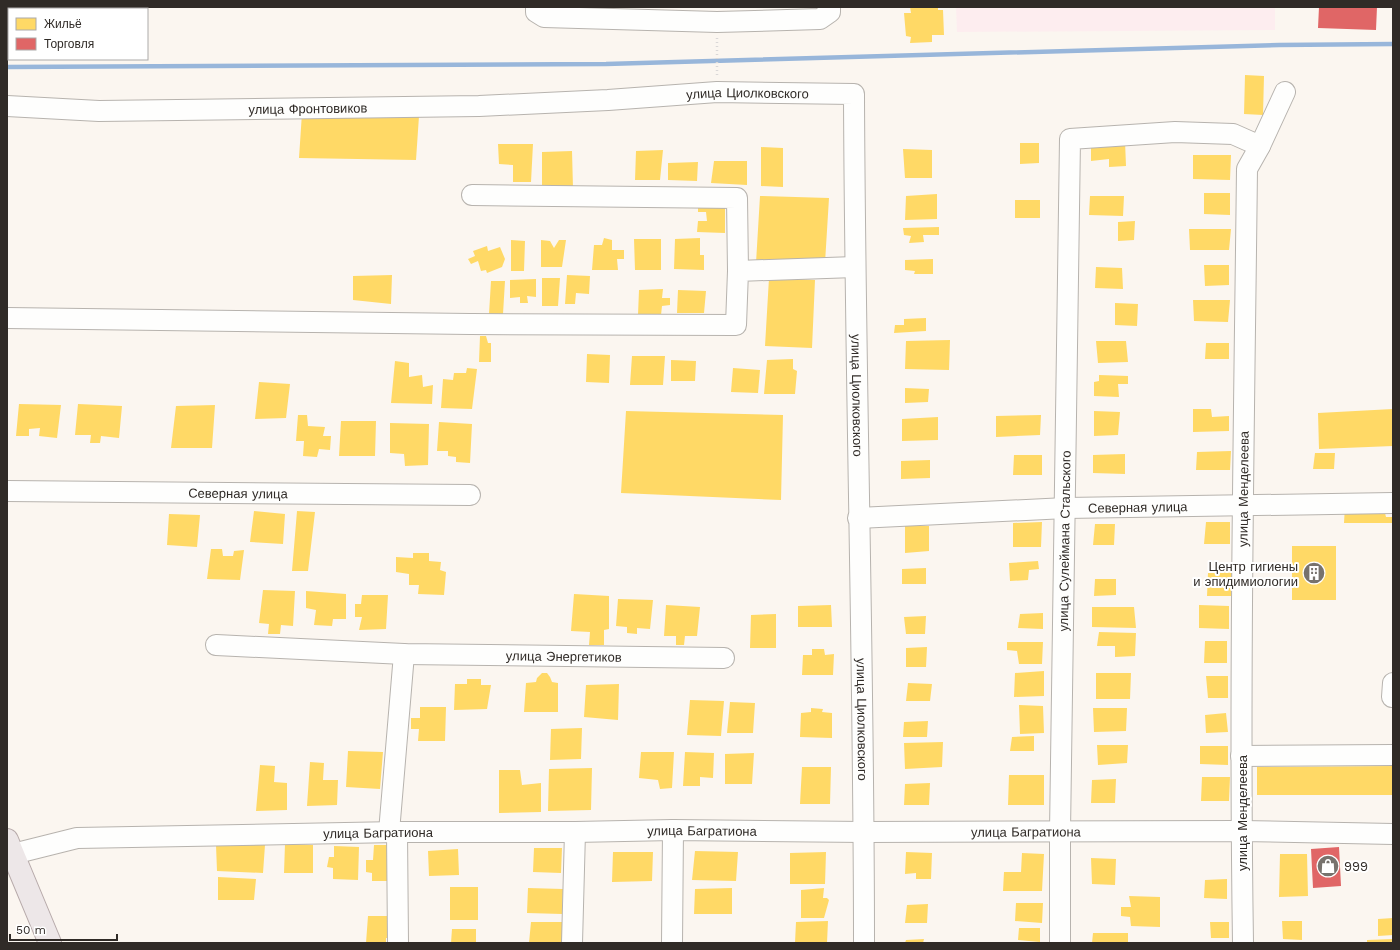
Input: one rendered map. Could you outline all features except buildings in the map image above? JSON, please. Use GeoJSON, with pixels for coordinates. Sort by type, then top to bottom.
{"type":"FeatureCollection","features":[{"type":"Feature","properties":{"kind":"main road"},"geometry":{"type":"LineString","coordinates":[[10,847],[50,943]]}},
{"type":"Feature","properties":{"kind":"street"},"geometry":{"type":"LineString","coordinates":[[536,7],[536,12],[544,17],[717,22],[820,19],[830,9]]}},
{"type":"Feature","properties":{"kind":"street","name":"улица Циолковского"},"geometry":{"type":"LineString","coordinates":[[608,100],[717,92],[854,94],[858,518],[864,832],[864,943]]}},
{"type":"Feature","properties":{"kind":"street","name":"улица Менделеева"},"geometry":{"type":"LineString","coordinates":[[1243,943],[1241,831],[1242,504],[1247,169],[1260,146],[1285,92]]}},
{"type":"Feature","properties":{"kind":"street","name":"улица Фронтовиков"},"geometry":{"type":"LineString","coordinates":[[7,106],[99,111],[479,106],[608,100]]}},
{"type":"Feature","properties":{"kind":"street","name":"улица Сулеймана Стальского"},"geometry":{"type":"LineString","coordinates":[[1060,943],[1060,832],[1066,508],[1070,139],[1175,132],[1233,134],[1260,146]]}},
{"type":"Feature","properties":{"kind":"street"},"geometry":{"type":"LineString","coordinates":[[7,318],[463,324],[736,325],[738,271],[737,198],[472,195]]}},
{"type":"Feature","properties":{"kind":"street"},"geometry":{"type":"LineString","coordinates":[[738,271],[855,267]]}},
{"type":"Feature","properties":{"kind":"street","name":"Северная улица"},"geometry":{"type":"LineString","coordinates":[[7,491],[470,496]]}},
{"type":"Feature","properties":{"kind":"street","name":"Северная улица"},"geometry":{"type":"LineString","coordinates":[[858,518],[1066,508],[1242,504],[1393,503]]}},
{"type":"Feature","properties":{"kind":"street","name":"улица Энергетиков"},"geometry":{"type":"LineString","coordinates":[[216,645],[404,654],[724,658]]}},
{"type":"Feature","properties":{"kind":"street"},"geometry":{"type":"LineString","coordinates":[[398,943],[393,832],[404,654]]}},
{"type":"Feature","properties":{"kind":"street"},"geometry":{"type":"LineString","coordinates":[[1241,756],[1393,755]]}},
{"type":"Feature","properties":{"kind":"street"},"geometry":{"type":"LineString","coordinates":[[672,943],[673,830]]}},
{"type":"Feature","properties":{"kind":"street","name":"улица Багратиона"},"geometry":{"type":"LineString","coordinates":[[10,847],[77,838],[393,832],[575,832],[673,830],[864,832],[1241,831],[1393,834]]}},
{"type":"Feature","properties":{"kind":"street"},"geometry":{"type":"LineString","coordinates":[[572,943],[575,832]]}},
{"type":"Feature","properties":{"kind":"path"},"geometry":{"type":"LineString","coordinates":[[717,47],[717,75]]}},
{"type":"Feature","properties":{"kind":"shaded area"},"geometry":{"type":"Polygon","coordinates":[[[956,7],[1275,7],[1275,30],[957,32],[956,7]]]}},
{"type":"Feature","properties":{"kind":"waterway"},"geometry":{"type":"LineString","coordinates":[[7,67],[606,64],[1279,45],[1393,44]]}},
{"type":"Feature","properties":{"kind":"place","name":"Центр гигиены и эпидимиологии"},"geometry":{"type":"Point","coordinates":[1314,573]}},
{"type":"Feature","properties":{"kind":"place","name":"999"},"geometry":{"type":"Point","coordinates":[1328,866]}}]}
